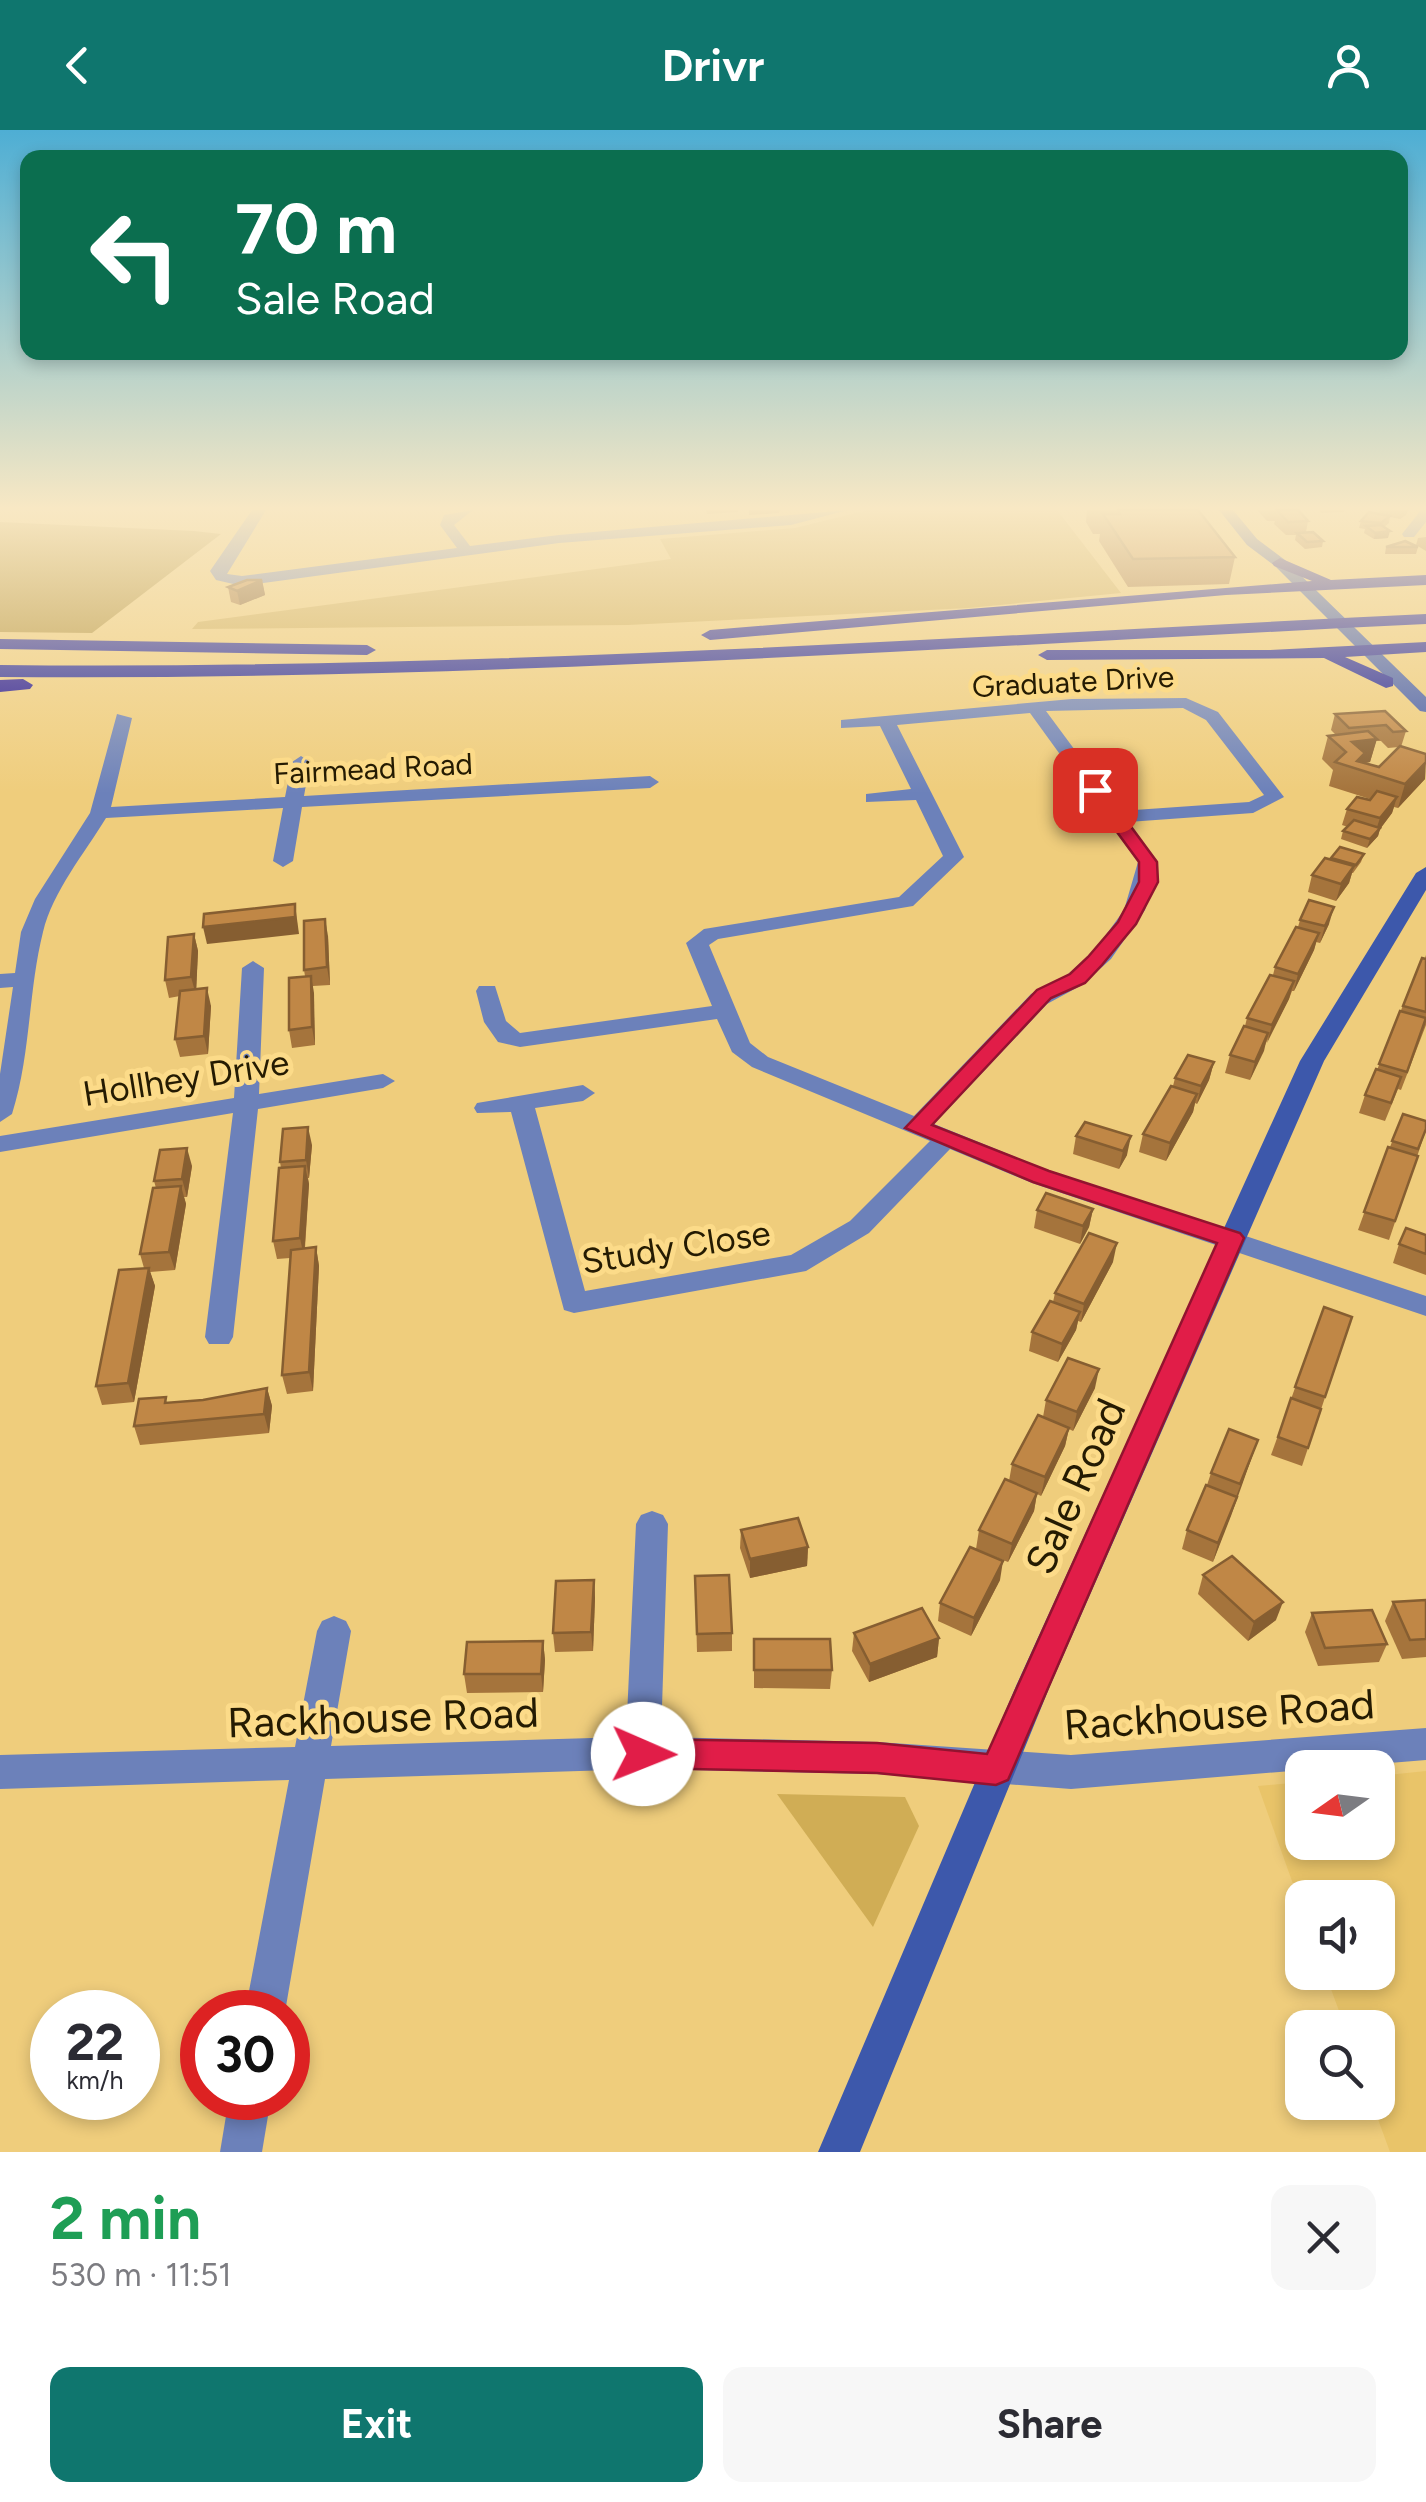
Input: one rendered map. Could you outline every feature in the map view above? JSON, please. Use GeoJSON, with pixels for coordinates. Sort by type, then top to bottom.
{"type":"FeatureCollection","features":[{"type":"Feature","properties":{"kind":"highway"},"geometry":{"type":"LineString","coordinates":[[694,645],[1092,604]]}},
{"type":"Feature","properties":{"kind":"highway"},"geometry":{"type":"LineString","coordinates":[[0,686],[1404,605],[1425,614]]}},
{"type":"Feature","properties":{"kind":"highway"},"geometry":{"type":"LineString","coordinates":[[0,656],[694,645],[1238,629],[1425,614]]}},
{"type":"Feature","properties":{"kind":"highway"},"geometry":{"type":"LineString","coordinates":[[0,644],[369,650]]}},
{"type":"Feature","properties":{"kind":"highway"},"geometry":{"type":"LineString","coordinates":[[694,645],[1300,654],[1419,648]]}},
{"type":"Feature","properties":{"kind":"highway"},"geometry":{"type":"LineString","coordinates":[[1300,654],[1337,659],[1390,679],[1395,658],[1419,648]]}},
{"type":"Feature","properties":{"kind":"highway"},"geometry":{"type":"LineString","coordinates":[[0,671],[197,673]]}},
{"type":"Feature","properties":{"kind":"main road"},"geometry":{"type":"LineString","coordinates":[[1315,604],[1425,716]]}},
{"type":"Feature","properties":{"kind":"main road","name":"Sale Road"},"geometry":{"type":"LineString","coordinates":[[838,2152],[996,1770],[1312,1061],[1426,873]]}},
{"type":"Feature","properties":{"kind":"street","name":"Graduate Drive"},"geometry":{"type":"LineString","coordinates":[[847,724],[1035,708],[1186,703],[1202,708],[1266,780],[1275,797],[1253,807],[1115,817]]}},
{"type":"Feature","properties":{"kind":"street"},"geometry":{"type":"LineString","coordinates":[[917,1128],[1044,994],[1078,979],[1126,924],[1148,882],[1148,862],[1035,708]]}},
{"type":"Feature","properties":{"kind":"street"},"geometry":{"type":"LineString","coordinates":[[0,1114],[10,1080],[32,932],[46,899],[100,814],[123,718]]}},
{"type":"Feature","properties":{"kind":"street"},"geometry":{"type":"LineString","coordinates":[[886,721],[926,794],[954,858],[906,902],[712,934],[697,943],[740,1046],[760,1062],[945,1140],[1426,1306]]}},
{"type":"Feature","properties":{"kind":"street"},"geometry":{"type":"LineString","coordinates":[[283,860],[301,762]]}},
{"type":"Feature","properties":{"kind":"street","name":"Fairmead Road"},"geometry":{"type":"LineString","coordinates":[[100,814],[650,782]]}},
{"type":"Feature","properties":{"kind":"street"},"geometry":{"type":"LineString","coordinates":[[872,798],[926,794]]}},
{"type":"Feature","properties":{"kind":"street"},"geometry":{"type":"LineString","coordinates":[[219,1338],[246,1104],[253,968]]}},
{"type":"Feature","properties":{"kind":"street"},"geometry":{"type":"LineString","coordinates":[[0,981],[26,979]]}},
{"type":"Feature","properties":{"kind":"street"},"geometry":{"type":"LineString","coordinates":[[487,991],[495,1022],[506,1037],[520,1040],[726,1012]]}},
{"type":"Feature","properties":{"kind":"street","name":"Hollhey Drive"},"geometry":{"type":"LineString","coordinates":[[0,1144],[383,1081]]}},
{"type":"Feature","properties":{"kind":"street"},"geometry":{"type":"LineString","coordinates":[[486,1108],[583,1093]]}},
{"type":"Feature","properties":{"kind":"street","name":"Study Close"},"geometry":{"type":"LineString","coordinates":[[521,1103],[574,1303],[796,1264],[828,1252],[867,1224],[945,1140]]}},
{"type":"Feature","properties":{"kind":"street"},"geometry":{"type":"LineString","coordinates":[[643,1754],[652,1524]]}},
{"type":"Feature","properties":{"kind":"street"},"geometry":{"type":"LineString","coordinates":[[269,1990],[334,1631]]}},
{"type":"Feature","properties":{"kind":"street","name":"Rackhouse Road"},"geometry":{"type":"LineString","coordinates":[[0,1772],[643,1754],[877,1758],[996,1770],[1071,1772],[1426,1744]]}},
{"type":"Feature","properties":{"kind":"street"},"geometry":{"type":"LineString","coordinates":[[241,2152],[246,2120]]}},
{"type":"Feature","properties":{"kind":"shaded area"},"geometry":{"type":"Polygon","coordinates":[[[0,604],[129,604],[92,633],[0,632],[0,604]]]}},
{"type":"Feature","properties":{"kind":"shaded area"},"geometry":{"type":"Polygon","coordinates":[[[330,604],[1006,604],[628,625],[192,629],[198,622],[330,604]]]}},
{"type":"Feature","properties":{"kind":"shaded area"},"geometry":{"type":"Polygon","coordinates":[[[1426,1771],[1426,2152],[1390,2152],[1378,2120],[1395,2120],[1395,2010],[1339,2010],[1331,1990],[1395,1990],[1395,1880],[1292,1880],[1258,1786],[1285,1784],[1285,1860],[1395,1860],[1395,1774],[1426,1771]]]}},
{"type":"Feature","properties":{"kind":"shaded area"},"geometry":{"type":"Polygon","coordinates":[[[777,1794],[905,1797],[919,1826],[873,1927],[777,1794]]]}},
{"type":"Feature","properties":{"kind":"building"},"geometry":{"type":"Polygon","coordinates":[[[1385,711],[1406,731],[1393,732],[1386,725],[1349,728],[1335,714],[1385,711]]]}},
{"type":"Feature","properties":{"kind":"building"},"geometry":{"type":"Polygon","coordinates":[[[1368,731],[1377,739],[1352,742],[1365,753],[1357,761],[1379,767],[1400,746],[1426,754],[1426,762],[1405,784],[1335,762],[1346,752],[1328,736],[1368,731]]]}},
{"type":"Feature","properties":{"kind":"building"},"geometry":{"type":"Polygon","coordinates":[[[1377,791],[1397,797],[1380,818],[1347,809],[1357,797],[1370,800],[1377,791]]]}},
{"type":"Feature","properties":{"kind":"building"},"geometry":{"type":"Polygon","coordinates":[[[1354,820],[1380,828],[1370,839],[1343,831],[1354,820]]]}},
{"type":"Feature","properties":{"kind":"building"},"geometry":{"type":"Polygon","coordinates":[[[1340,847],[1364,854],[1356,865],[1331,858],[1340,847]]]}},
{"type":"Feature","properties":{"kind":"building"},"geometry":{"type":"Polygon","coordinates":[[[1325,858],[1354,866],[1341,884],[1312,875],[1325,858]]]}},
{"type":"Feature","properties":{"kind":"building"},"geometry":{"type":"Polygon","coordinates":[[[1309,900],[1334,907],[1325,926],[1300,920],[1309,900]]]}},
{"type":"Feature","properties":{"kind":"building"},"geometry":{"type":"Polygon","coordinates":[[[295,904],[295,917],[203,927],[204,914],[295,904]]]}},
{"type":"Feature","properties":{"kind":"building"},"geometry":{"type":"Polygon","coordinates":[[[325,919],[327,967],[304,970],[304,921],[325,919]]]}},
{"type":"Feature","properties":{"kind":"building"},"geometry":{"type":"Polygon","coordinates":[[[1296,927],[1319,933],[1298,974],[1275,967],[1296,927]]]}},
{"type":"Feature","properties":{"kind":"building"},"geometry":{"type":"Polygon","coordinates":[[[194,934],[191,977],[165,980],[168,937],[194,934]]]}},
{"type":"Feature","properties":{"kind":"building"},"geometry":{"type":"Polygon","coordinates":[[[1422,958],[1426,959],[1426,1012],[1403,1006],[1422,958]]]}},
{"type":"Feature","properties":{"kind":"building"},"geometry":{"type":"Polygon","coordinates":[[[1270,975],[1294,981],[1272,1025],[1247,1018],[1270,975]]]}},
{"type":"Feature","properties":{"kind":"building"},"geometry":{"type":"Polygon","coordinates":[[[311,976],[312,1027],[289,1030],[289,978],[311,976]]]}},
{"type":"Feature","properties":{"kind":"building"},"geometry":{"type":"Polygon","coordinates":[[[207,988],[204,1036],[175,1039],[180,991],[207,988]]]}},
{"type":"Feature","properties":{"kind":"building"},"geometry":{"type":"Polygon","coordinates":[[[1400,1011],[1426,1018],[1407,1072],[1379,1064],[1400,1011]]]}},
{"type":"Feature","properties":{"kind":"building"},"geometry":{"type":"Polygon","coordinates":[[[1244,1026],[1268,1033],[1255,1062],[1230,1055],[1244,1026]]]}},
{"type":"Feature","properties":{"kind":"building"},"geometry":{"type":"Polygon","coordinates":[[[1188,1055],[1214,1062],[1201,1086],[1175,1078],[1188,1055]]]}},
{"type":"Feature","properties":{"kind":"building"},"geometry":{"type":"Polygon","coordinates":[[[1376,1069],[1401,1077],[1391,1103],[1365,1095],[1376,1069]]]}},
{"type":"Feature","properties":{"kind":"building"},"geometry":{"type":"Polygon","coordinates":[[[1171,1086],[1197,1094],[1170,1143],[1143,1134],[1171,1086]]]}},
{"type":"Feature","properties":{"kind":"building"},"geometry":{"type":"Polygon","coordinates":[[[1403,1114],[1426,1121],[1418,1149],[1392,1141],[1403,1114]]]}},
{"type":"Feature","properties":{"kind":"building"},"geometry":{"type":"Polygon","coordinates":[[[1085,1122],[1131,1136],[1123,1151],[1076,1136],[1085,1122]]]}},
{"type":"Feature","properties":{"kind":"building"},"geometry":{"type":"Polygon","coordinates":[[[308,1127],[306,1160],[280,1162],[283,1129],[308,1127]]]}},
{"type":"Feature","properties":{"kind":"building"},"geometry":{"type":"Polygon","coordinates":[[[1388,1147],[1418,1156],[1395,1221],[1364,1212],[1388,1147]]]}},
{"type":"Feature","properties":{"kind":"building"},"geometry":{"type":"Polygon","coordinates":[[[187,1148],[182,1179],[154,1181],[160,1150],[187,1148]]]}},
{"type":"Feature","properties":{"kind":"building"},"geometry":{"type":"Polygon","coordinates":[[[305,1166],[300,1238],[273,1241],[279,1168],[305,1166]]]}},
{"type":"Feature","properties":{"kind":"building"},"geometry":{"type":"Polygon","coordinates":[[[181,1186],[169,1252],[140,1254],[153,1188],[181,1186]]]}},
{"type":"Feature","properties":{"kind":"building"},"geometry":{"type":"Polygon","coordinates":[[[1046,1193],[1093,1209],[1083,1226],[1037,1210],[1046,1193]]]}},
{"type":"Feature","properties":{"kind":"building"},"geometry":{"type":"Polygon","coordinates":[[[1406,1228],[1426,1235],[1426,1254],[1399,1244],[1406,1228]]]}},
{"type":"Feature","properties":{"kind":"building"},"geometry":{"type":"Polygon","coordinates":[[[1089,1233],[1117,1243],[1084,1304],[1055,1293],[1089,1233]]]}},
{"type":"Feature","properties":{"kind":"building"},"geometry":{"type":"Polygon","coordinates":[[[316,1247],[309,1372],[282,1375],[291,1250],[316,1247]]]}},
{"type":"Feature","properties":{"kind":"building"},"geometry":{"type":"Polygon","coordinates":[[[149,1268],[128,1383],[96,1386],[119,1270],[149,1268]]]}},
{"type":"Feature","properties":{"kind":"building"},"geometry":{"type":"Polygon","coordinates":[[[1050,1301],[1080,1312],[1062,1344],[1032,1332],[1050,1301]]]}},
{"type":"Feature","properties":{"kind":"building"},"geometry":{"type":"Polygon","coordinates":[[[1324,1307],[1352,1317],[1325,1397],[1295,1387],[1324,1307]]]}},
{"type":"Feature","properties":{"kind":"building"},"geometry":{"type":"Polygon","coordinates":[[[1068,1358],[1099,1369],[1077,1412],[1046,1400],[1068,1358]]]}},
{"type":"Feature","properties":{"kind":"building"},"geometry":{"type":"Polygon","coordinates":[[[267,1388],[264,1414],[134,1426],[139,1399],[166,1397],[165,1403],[203,1400],[267,1388]]]}},
{"type":"Feature","properties":{"kind":"building"},"geometry":{"type":"Polygon","coordinates":[[[1291,1398],[1321,1409],[1308,1448],[1278,1437],[1291,1398]]]}},
{"type":"Feature","properties":{"kind":"building"},"geometry":{"type":"Polygon","coordinates":[[[1038,1415],[1069,1428],[1045,1477],[1012,1464],[1038,1415]]]}},
{"type":"Feature","properties":{"kind":"building"},"geometry":{"type":"Polygon","coordinates":[[[1229,1429],[1258,1440],[1240,1484],[1211,1473],[1229,1429]]]}},
{"type":"Feature","properties":{"kind":"building"},"geometry":{"type":"Polygon","coordinates":[[[1005,1479],[1037,1493],[1012,1544],[979,1530],[1005,1479]]]}},
{"type":"Feature","properties":{"kind":"building"},"geometry":{"type":"Polygon","coordinates":[[[1206,1485],[1237,1497],[1218,1543],[1187,1530],[1206,1485]]]}},
{"type":"Feature","properties":{"kind":"building"},"geometry":{"type":"Polygon","coordinates":[[[798,1518],[808,1547],[750,1559],[741,1530],[798,1518]]]}},
{"type":"Feature","properties":{"kind":"building"},"geometry":{"type":"Polygon","coordinates":[[[970,1547],[1003,1561],[974,1618],[940,1603],[970,1547]]]}},
{"type":"Feature","properties":{"kind":"building"},"geometry":{"type":"Polygon","coordinates":[[[1232,1556],[1283,1602],[1254,1622],[1203,1575],[1232,1556]]]}},
{"type":"Feature","properties":{"kind":"building"},"geometry":{"type":"Polygon","coordinates":[[[729,1575],[732,1633],[697,1634],[695,1576],[729,1575]]]}},
{"type":"Feature","properties":{"kind":"building"},"geometry":{"type":"Polygon","coordinates":[[[594,1580],[591,1632],[553,1633],[556,1581],[594,1580]]]}},
{"type":"Feature","properties":{"kind":"building"},"geometry":{"type":"Polygon","coordinates":[[[1426,1600],[1426,1639],[1410,1640],[1393,1602],[1426,1600]]]}},
{"type":"Feature","properties":{"kind":"building"},"geometry":{"type":"Polygon","coordinates":[[[922,1608],[939,1638],[870,1664],[854,1633],[922,1608]]]}},
{"type":"Feature","properties":{"kind":"building"},"geometry":{"type":"Polygon","coordinates":[[[1372,1610],[1387,1644],[1325,1648],[1312,1613],[1372,1610]]]}},
{"type":"Feature","properties":{"kind":"building"},"geometry":{"type":"Polygon","coordinates":[[[754,1639],[830,1639],[832,1670],[754,1670],[754,1639]]]}},
{"type":"Feature","properties":{"kind":"building"},"geometry":{"type":"Polygon","coordinates":[[[543,1641],[541,1674],[464,1674],[467,1642],[543,1641]]]}},
{"type":"Feature","properties":{"kind":"route"},"geometry":{"type":"LineString","coordinates":[[643,1754],[877,1758],[996,1770],[1232,1238],[1041,1176],[917,1128],[1023,1014],[1044,994],[1078,979],[1126,924],[1148,882],[1148,862],[1095,790]]}}]}
